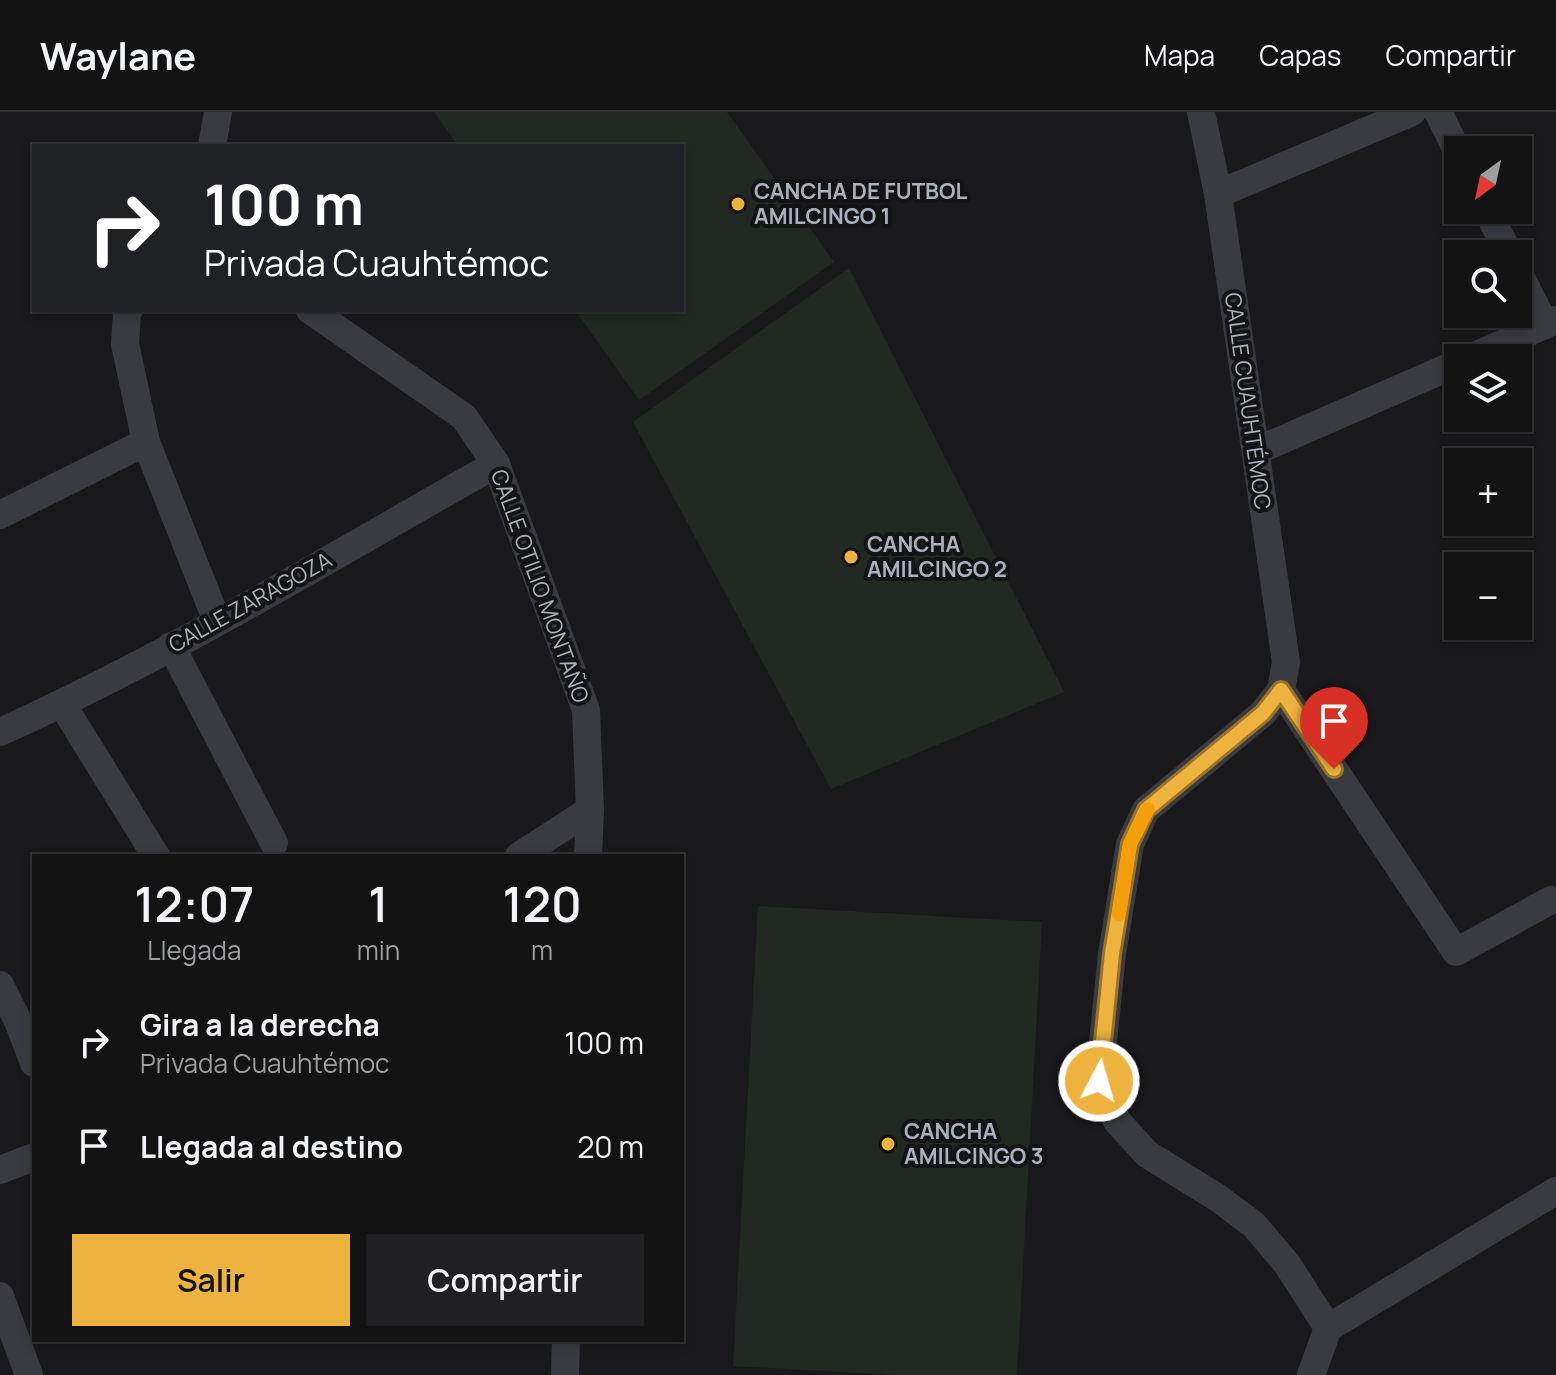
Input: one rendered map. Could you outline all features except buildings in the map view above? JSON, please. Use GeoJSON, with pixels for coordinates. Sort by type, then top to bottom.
{"type":"FeatureCollection","features":[{"type":"Feature","properties":{"kind":"street"},"geometry":{"type":"LineString","coordinates":[[212,144],[218,112]]}},
{"type":"Feature","properties":{"kind":"street","name":"CALLE CUAUHTÉMOC"},"geometry":{"type":"LineString","coordinates":[[1201,112],[1218,194],[1286,662],[1281,690]]}},
{"type":"Feature","properties":{"kind":"street"},"geometry":{"type":"LineString","coordinates":[[1218,194],[1412,112]]}},
{"type":"Feature","properties":{"kind":"street"},"geometry":{"type":"LineString","coordinates":[[1438,112],[1450,136]]}},
{"type":"Feature","properties":{"kind":"street"},"geometry":{"type":"LineString","coordinates":[[1502,344],[1550,323],[1532,294]]}},
{"type":"Feature","properties":{"kind":"street"},"geometry":{"type":"LineString","coordinates":[[128,312],[125,344],[146,442],[217,621]]}},
{"type":"Feature","properties":{"kind":"street","name":"CALLE OTILIO MONTAÑO"},"geometry":{"type":"LineString","coordinates":[[313,312],[464,417],[496,464],[586,710],[590,810],[588,854]]}},
{"type":"Feature","properties":{"kind":"street"},"geometry":{"type":"LineString","coordinates":[[1256,451],[1444,369]]}},
{"type":"Feature","properties":{"kind":"street"},"geometry":{"type":"LineString","coordinates":[[0,515],[146,442]]}},
{"type":"Feature","properties":{"kind":"street","name":"CALLE ZARAGOZA"},"geometry":{"type":"LineString","coordinates":[[0,732],[62,704],[171,646],[496,464]]}},
{"type":"Feature","properties":{"kind":"street"},"geometry":{"type":"LineString","coordinates":[[171,646],[274,843]]}},
{"type":"Feature","properties":{"kind":"street"},"geometry":{"type":"LineString","coordinates":[[1328,1328],[1287,1264],[1254,1225],[1218,1198],[1147,1154],[1117,1121],[1099,1081],[1112,954],[1130,844],[1146,810],[1263,713],[1281,690],[1456,952],[1551,900]]}},
{"type":"Feature","properties":{"kind":"street"},"geometry":{"type":"LineString","coordinates":[[62,704],[155,854]]}},
{"type":"Feature","properties":{"kind":"street"},"geometry":{"type":"LineString","coordinates":[[522,854],[590,810]]}},
{"type":"Feature","properties":{"kind":"street"},"geometry":{"type":"LineString","coordinates":[[0,985],[32,1058]]}},
{"type":"Feature","properties":{"kind":"street"},"geometry":{"type":"LineString","coordinates":[[0,1170],[32,1158]]}},
{"type":"Feature","properties":{"kind":"street"},"geometry":{"type":"LineString","coordinates":[[1311,1375],[1328,1328],[1556,1191]]}},
{"type":"Feature","properties":{"kind":"street"},"geometry":{"type":"LineString","coordinates":[[0,1296],[29,1375]]}},
{"type":"Feature","properties":{"kind":"street"},"geometry":{"type":"LineString","coordinates":[[565,1375],[566,1342]]}},
{"type":"Feature","properties":{"kind":"shaded area","name":"CANCHA DE FUTBOL AMILCINGO 1"},"geometry":{"type":"Polygon","coordinates":[[[434,112],[727,112],[834,262],[639,400],[576,312],[684,312],[684,144],[457,144],[434,112]]]}},
{"type":"Feature","properties":{"kind":"shaded area","name":"CANCHA AMILCINGO 2"},"geometry":{"type":"Polygon","coordinates":[[[849,268],[1064,692],[831,789],[633,422],[849,268]]]}},
{"type":"Feature","properties":{"kind":"shaded area","name":"CANCHA AMILCINGO 3"},"geometry":{"type":"Polygon","coordinates":[[[758,906],[1042,922],[1017,1375],[894,1375],[733,1366],[758,906]]]}},
{"type":"Feature","properties":{"kind":"slow traffic"},"geometry":{"type":"LineString","coordinates":[[1119,914],[1130,844],[1148,809]]}},
{"type":"Feature","properties":{"kind":"place","name":"CANCHA DE FUTBOL AMILCINGO 1"},"geometry":{"type":"Point","coordinates":[738,204]}},
{"type":"Feature","properties":{"kind":"place","name":"CANCHA AMILCINGO 2"},"geometry":{"type":"Point","coordinates":[851,557]}},
{"type":"Feature","properties":{"kind":"place","name":"CANCHA AMILCINGO 3"},"geometry":{"type":"Point","coordinates":[888,1144]}},
{"type":"Feature","properties":{"kind":"route"},"geometry":{"type":"LineString","coordinates":[[1099,1081],[1112,954],[1130,844],[1146,810],[1263,713],[1281,690],[1334,769]]}}]}
